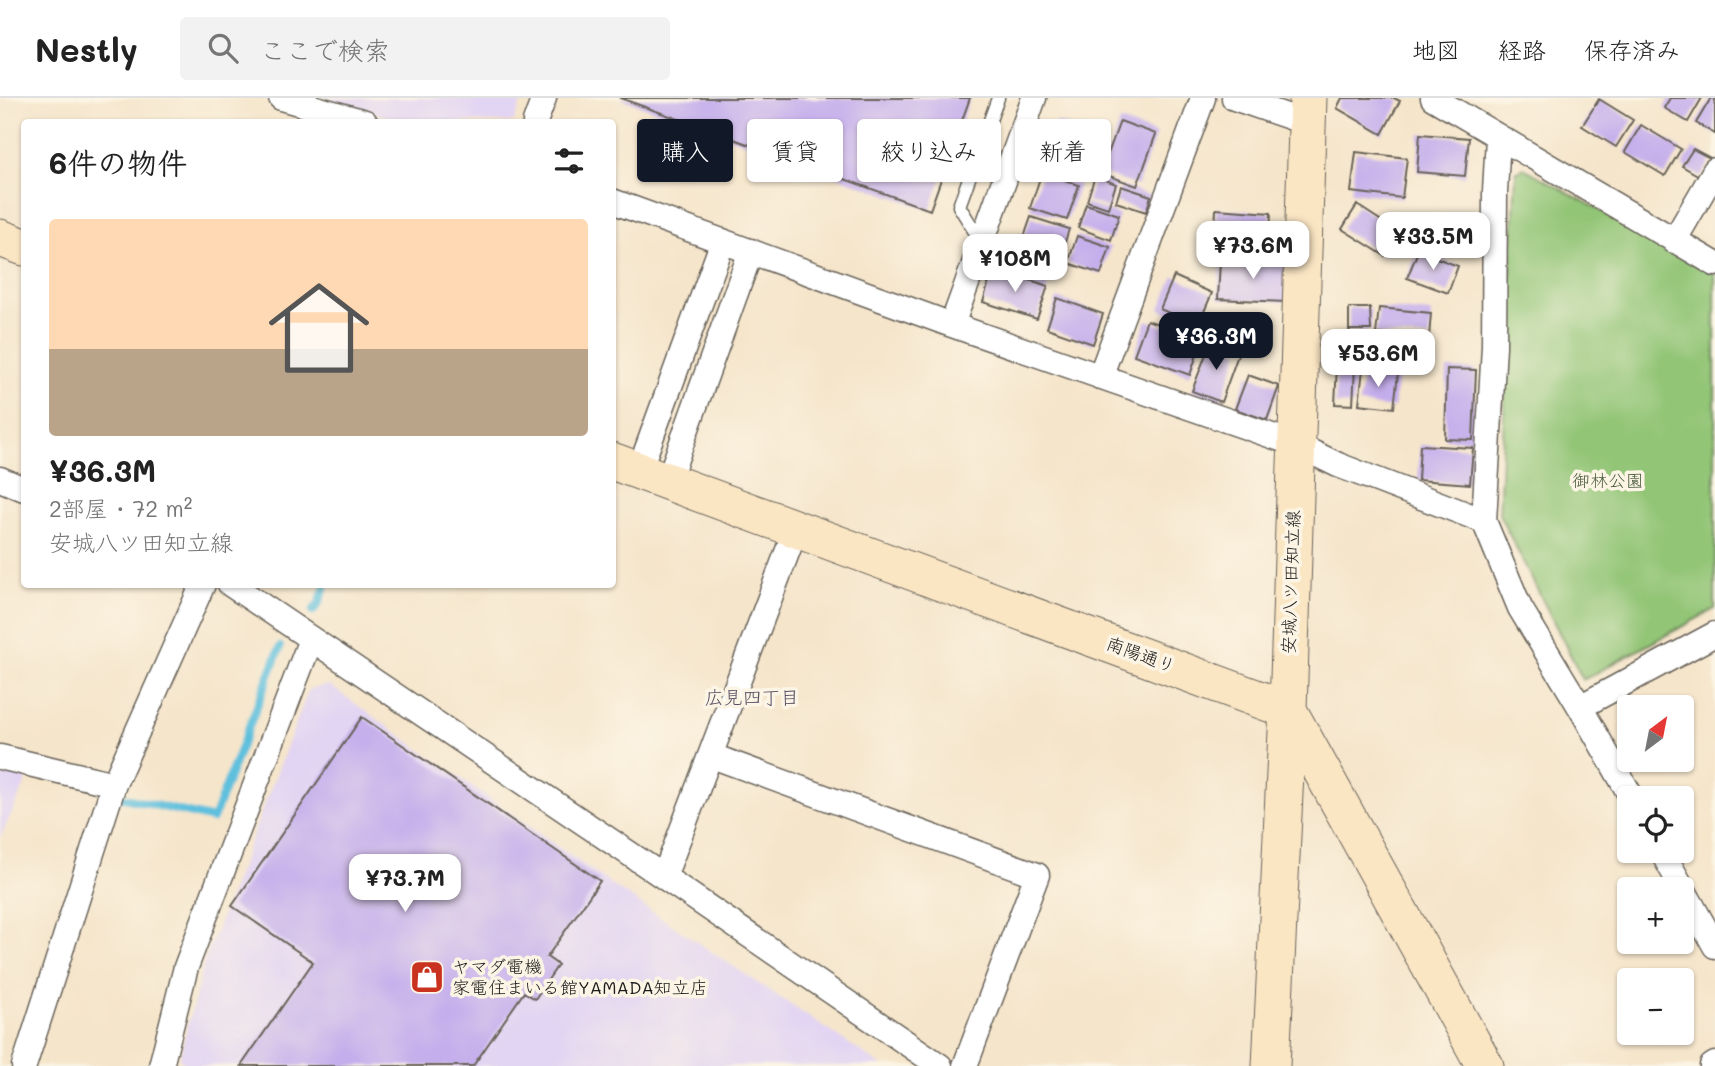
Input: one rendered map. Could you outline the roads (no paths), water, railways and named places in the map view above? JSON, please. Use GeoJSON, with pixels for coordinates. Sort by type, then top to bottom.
{"type":"FeatureCollection","features":[{"type":"Feature","properties":{"kind":"street"},"geometry":{"type":"LineString","coordinates":[[281,98],[354,119]]}},
{"type":"Feature","properties":{"kind":"street"},"geometry":{"type":"LineString","coordinates":[[536,119],[544,98]]}},
{"type":"Feature","properties":{"kind":"street"},"geometry":{"type":"LineString","coordinates":[[953,325],[1034,98]]}},
{"type":"Feature","properties":{"kind":"street"},"geometry":{"type":"LineString","coordinates":[[1100,377],[1203,98]]}},
{"type":"Feature","properties":{"kind":"street"},"geometry":{"type":"LineString","coordinates":[[1234,98],[1307,111]]}},
{"type":"Feature","properties":{"kind":"street"},"geometry":{"type":"LineString","coordinates":[[1433,98],[1715,264]]}},
{"type":"Feature","properties":{"kind":"street","name":"安城八ツ田知立線"},"geometry":{"type":"LineString","coordinates":[[1271,1066],[1288,710],[1307,111]]}},
{"type":"Feature","properties":{"kind":"street"},"geometry":{"type":"LineString","coordinates":[[1498,137],[1494,346],[1484,522],[1520,608],[1625,786]]}},
{"type":"Feature","properties":{"kind":"street"},"geometry":{"type":"LineString","coordinates":[[1674,241],[1715,170]]}},
{"type":"Feature","properties":{"kind":"street"},"geometry":{"type":"LineString","coordinates":[[616,202],[953,325],[1295,444],[1338,465],[1484,522]]}},
{"type":"Feature","properties":{"kind":"street"},"geometry":{"type":"LineString","coordinates":[[0,238],[21,246]]}},
{"type":"Feature","properties":{"kind":"street"},"geometry":{"type":"LineString","coordinates":[[640,471],[723,241]]}},
{"type":"Feature","properties":{"kind":"street"},"geometry":{"type":"LineString","coordinates":[[640,471],[751,251]]}},
{"type":"Feature","properties":{"kind":"street","name":"南陽通り"},"geometry":{"type":"LineString","coordinates":[[640,471],[1288,710]]}},
{"type":"Feature","properties":{"kind":"street"},"geometry":{"type":"LineString","coordinates":[[0,479],[21,488]]}},
{"type":"Feature","properties":{"kind":"street"},"geometry":{"type":"LineString","coordinates":[[664,877],[796,528]]}},
{"type":"Feature","properties":{"kind":"street"},"geometry":{"type":"LineString","coordinates":[[24,1066],[114,784],[201,588]]}},
{"type":"Feature","properties":{"kind":"street"},"geometry":{"type":"LineString","coordinates":[[236,588],[940,1066]]}},
{"type":"Feature","properties":{"kind":"street"},"geometry":{"type":"LineString","coordinates":[[1580,707],[1715,634]]}},
{"type":"Feature","properties":{"kind":"street"},"geometry":{"type":"LineString","coordinates":[[161,1066],[186,967],[311,639]]}},
{"type":"Feature","properties":{"kind":"street"},"geometry":{"type":"LineString","coordinates":[[1288,710],[1485,1066]]}},
{"type":"Feature","properties":{"kind":"street"},"geometry":{"type":"LineString","coordinates":[[712,756],[1037,875],[965,1066]]}},
{"type":"Feature","properties":{"kind":"street"},"geometry":{"type":"LineString","coordinates":[[0,757],[114,784]]}},
{"type":"Feature","properties":{"kind":"street"},"geometry":{"type":"LineString","coordinates":[[1668,863],[1715,946]]}},
{"type":"Feature","properties":{"kind":"lane"},"geometry":{"type":"LineString","coordinates":[[982,243],[959,206],[998,98]]}},
{"type":"Feature","properties":{"kind":"waterway"},"geometry":{"type":"LineString","coordinates":[[313,611],[325,588]]}},
{"type":"Feature","properties":{"kind":"waterway"},"geometry":{"type":"LineString","coordinates":[[121,797],[213,819],[280,647]]}},
{"type":"Feature","properties":{"kind":"place","name":"ヤマダ電機 家電住まいる館YAMADA知立店"},"geometry":{"type":"Point","coordinates":[427,977]}},
{"type":"Feature","properties":{"kind":"district","name":"広見四丁目"},"geometry":{"type":"Point","coordinates":[752,697]}},
{"type":"Feature","properties":{"kind":"park label","name":"御林公園"},"geometry":{"type":"Point","coordinates":[1608,481]}}]}
